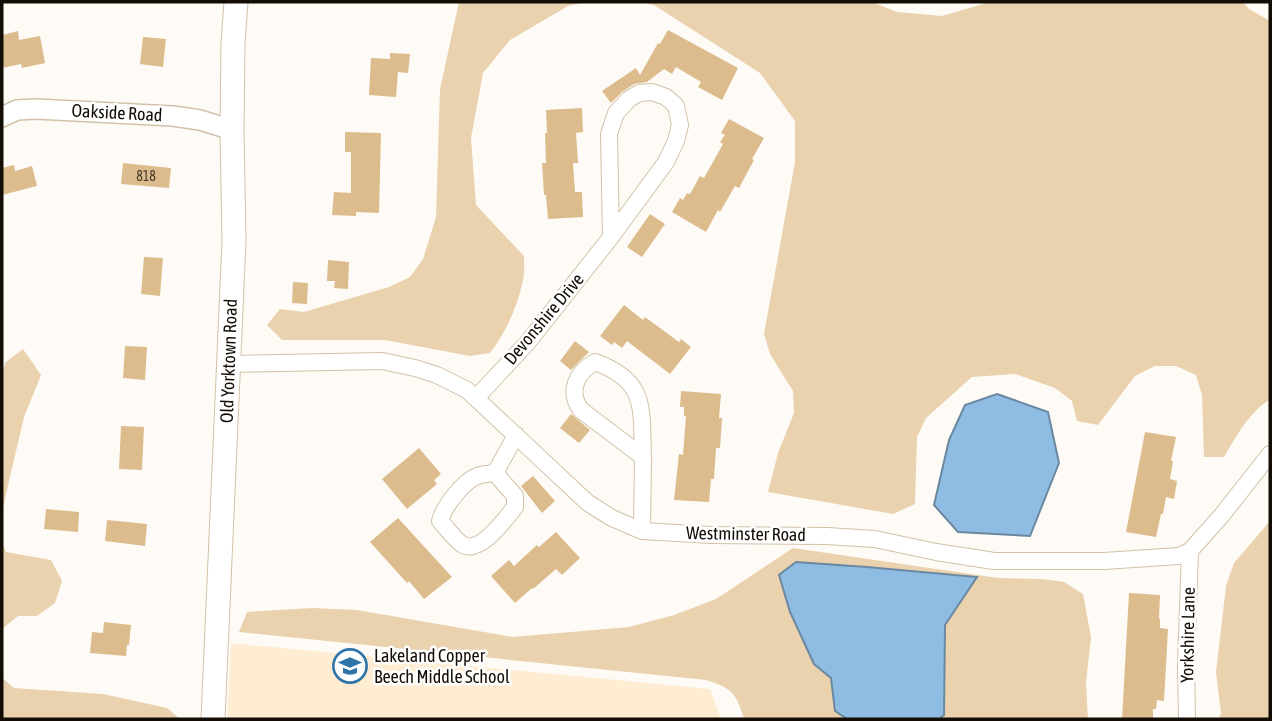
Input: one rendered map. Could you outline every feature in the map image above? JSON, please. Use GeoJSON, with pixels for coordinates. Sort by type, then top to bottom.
{"type":"FeatureCollection","features":[{"type":"Feature","properties":{"kind":"main road","name":"Old Yorktown Road"},"geometry":{"type":"LineString","coordinates":[[214,719],[234,241],[232,130],[236,2]]}},
{"type":"Feature","properties":{"kind":"street","name":"Devonshire Drive"},"geometry":{"type":"LineString","coordinates":[[476,398],[528,342],[611,237],[666,162],[676,141],[679,118],[676,106],[666,97],[652,92],[639,93],[629,99],[616,113],[609,134],[611,237]]}},
{"type":"Feature","properties":{"kind":"street","name":"Oakside Road"},"geometry":{"type":"LineString","coordinates":[[2,117],[17,110],[36,108],[173,116],[200,120],[232,130]]}},
{"type":"Feature","properties":{"kind":"street","name":"Westminster Road"},"geometry":{"type":"LineString","coordinates":[[229,364],[382,360],[437,375],[467,390],[589,503],[611,518],[642,531],[875,539],[994,561],[1104,561],[1179,556],[1190,551]]}},
{"type":"Feature","properties":{"kind":"street"},"geometry":{"type":"LineString","coordinates":[[642,531],[643,457],[641,412],[635,390],[628,380],[602,364],[595,362],[584,368],[573,390],[577,405],[643,457]]}},
{"type":"Feature","properties":{"kind":"street"},"geometry":{"type":"LineString","coordinates":[[495,473],[516,435]]}},
{"type":"Feature","properties":{"kind":"street"},"geometry":{"type":"LineString","coordinates":[[1190,551],[1270,454]]}},
{"type":"Feature","properties":{"kind":"street"},"geometry":{"type":"LineString","coordinates":[[495,473],[514,496],[515,508],[489,538],[470,546],[463,544],[440,520],[443,510],[465,484],[478,475],[495,473]]}},
{"type":"Feature","properties":{"kind":"street","name":"Yorkshire Lane"},"geometry":{"type":"LineString","coordinates":[[1188,719],[1186,665],[1190,551]]}},
{"type":"Feature","properties":{"kind":"shaded area"},"geometry":{"type":"Polygon","coordinates":[[[459,2],[585,2],[568,6],[510,40],[483,73],[471,138],[476,205],[524,256],[521,290],[506,328],[490,353],[470,356],[385,340],[282,340],[267,325],[280,309],[304,312],[389,287],[410,277],[423,259],[436,217],[440,89],[459,2]]]}},
{"type":"Feature","properties":{"kind":"shaded area"},"geometry":{"type":"Polygon","coordinates":[[[642,2],[872,2],[897,12],[942,16],[990,2],[1243,2],[1249,9],[1270,21],[1270,399],[1249,418],[1224,457],[1204,457],[1202,395],[1196,375],[1176,366],[1155,366],[1135,376],[1098,425],[1077,421],[1072,401],[1055,388],[1015,374],[972,377],[926,418],[917,437],[915,504],[893,514],[768,492],[778,453],[794,413],[793,391],[770,354],[764,334],[795,162],[795,121],[760,73],[654,5],[642,2]]]}},
{"type":"Feature","properties":{"kind":"shaded area"},"geometry":{"type":"Polygon","coordinates":[[[23,349],[41,375],[24,417],[2,511],[2,373],[6,362],[23,349]]]}},
{"type":"Feature","properties":{"kind":"shaded area"},"geometry":{"type":"Polygon","coordinates":[[[1270,521],[1270,719],[1219,719],[1221,713],[1216,672],[1226,586],[1234,563],[1270,521]]]}},
{"type":"Feature","properties":{"kind":"shaded area"},"geometry":{"type":"Polygon","coordinates":[[[2,543],[6,552],[51,560],[62,581],[55,603],[37,616],[18,616],[2,629],[2,543]]]}},
{"type":"Feature","properties":{"kind":"shaded area"},"geometry":{"type":"Polygon","coordinates":[[[793,548],[998,578],[1064,582],[1083,594],[1091,637],[1086,683],[1088,719],[744,719],[732,693],[706,680],[239,632],[247,612],[313,608],[357,610],[513,637],[629,627],[674,615],[716,599],[793,548]]]}},
{"type":"Feature","properties":{"kind":"shaded area","name":"Lakeland Copper Beech Middle School"},"geometry":{"type":"Polygon","coordinates":[[[231,643],[710,689],[721,719],[227,719],[231,643]]]}},
{"type":"Feature","properties":{"kind":"shaded area"},"geometry":{"type":"Polygon","coordinates":[[[2,678],[14,688],[103,694],[167,708],[180,719],[5,719],[2,717],[2,678]]]}},
{"type":"Feature","properties":{"kind":"water"},"geometry":{"type":"Polygon","coordinates":[[[997,394],[1048,412],[1059,463],[1030,536],[958,532],[934,505],[949,440],[965,405],[997,394]]]}},
{"type":"Feature","properties":{"kind":"water"},"geometry":{"type":"Polygon","coordinates":[[[796,562],[977,577],[945,625],[944,715],[939,719],[847,719],[835,711],[831,678],[814,664],[790,612],[779,575],[796,562]]]}},
{"type":"Feature","properties":{"kind":"building"},"geometry":{"type":"Polygon","coordinates":[[[668,30],[738,68],[722,100],[698,87],[701,82],[676,67],[672,74],[664,69],[647,82],[634,84],[611,103],[602,91],[636,68],[640,75],[668,30]]]}},
{"type":"Feature","properties":{"kind":"building"},"geometry":{"type":"Polygon","coordinates":[[[18,31],[19,40],[40,36],[45,63],[22,68],[21,64],[2,68],[2,35],[18,31]]]}},
{"type":"Feature","properties":{"kind":"building"},"geometry":{"type":"Polygon","coordinates":[[[143,37],[166,39],[163,67],[140,64],[143,37]]]}},
{"type":"Feature","properties":{"kind":"building"},"geometry":{"type":"Polygon","coordinates":[[[390,53],[410,54],[408,73],[398,72],[396,97],[369,95],[371,58],[390,59],[390,53]]]}},
{"type":"Feature","properties":{"kind":"building"},"geometry":{"type":"Polygon","coordinates":[[[582,108],[583,132],[576,133],[578,163],[573,163],[575,192],[582,192],[583,217],[548,219],[542,163],[546,163],[546,110],[582,108]]]}},
{"type":"Feature","properties":{"kind":"building"},"geometry":{"type":"Polygon","coordinates":[[[729,119],[764,138],[739,188],[735,186],[706,232],[672,212],[680,198],[683,200],[687,193],[690,194],[700,176],[704,178],[723,144],[720,142],[725,135],[721,133],[729,119]]]}},
{"type":"Feature","properties":{"kind":"building"},"geometry":{"type":"Polygon","coordinates":[[[345,132],[381,133],[379,213],[332,215],[334,192],[351,193],[351,152],[345,152],[345,132]]]}},
{"type":"Feature","properties":{"kind":"building"},"geometry":{"type":"Polygon","coordinates":[[[123,163],[171,168],[169,188],[121,184],[123,163]]]}},
{"type":"Feature","properties":{"kind":"building"},"geometry":{"type":"Polygon","coordinates":[[[14,165],[15,171],[32,166],[37,186],[2,195],[2,168],[14,165]]]}},
{"type":"Feature","properties":{"kind":"building"},"geometry":{"type":"Polygon","coordinates":[[[650,214],[665,224],[642,257],[627,247],[650,214]]]}},
{"type":"Feature","properties":{"kind":"building"},"geometry":{"type":"Polygon","coordinates":[[[144,257],[163,258],[160,296],[141,294],[144,257]]]}},
{"type":"Feature","properties":{"kind":"building"},"geometry":{"type":"Polygon","coordinates":[[[328,260],[349,262],[348,289],[334,288],[335,281],[327,281],[328,260]]]}},
{"type":"Feature","properties":{"kind":"building"},"geometry":{"type":"Polygon","coordinates":[[[293,282],[308,283],[307,304],[292,303],[293,282]]]}},
{"type":"Feature","properties":{"kind":"building"},"geometry":{"type":"Polygon","coordinates":[[[624,305],[643,320],[645,317],[679,342],[681,339],[691,347],[670,374],[627,341],[622,348],[614,342],[612,345],[600,336],[624,305]]]}},
{"type":"Feature","properties":{"kind":"building"},"geometry":{"type":"Polygon","coordinates":[[[575,341],[589,352],[571,370],[560,361],[575,341]]]}},
{"type":"Feature","properties":{"kind":"building"},"geometry":{"type":"Polygon","coordinates":[[[125,346],[147,347],[145,380],[123,378],[125,346]]]}},
{"type":"Feature","properties":{"kind":"building"},"geometry":{"type":"Polygon","coordinates":[[[681,391],[721,394],[720,448],[716,448],[709,502],[674,500],[679,454],[683,455],[686,416],[684,407],[680,407],[681,391]]]}},
{"type":"Feature","properties":{"kind":"building"},"geometry":{"type":"Polygon","coordinates":[[[571,414],[590,430],[579,443],[560,428],[571,414]]]}},
{"type":"Feature","properties":{"kind":"building"},"geometry":{"type":"Polygon","coordinates":[[[121,426],[144,427],[142,470],[119,469],[121,426]]]}},
{"type":"Feature","properties":{"kind":"building"},"geometry":{"type":"Polygon","coordinates":[[[1145,432],[1176,437],[1170,479],[1177,481],[1174,499],[1166,497],[1156,537],[1126,532],[1145,432]]]}},
{"type":"Feature","properties":{"kind":"building"},"geometry":{"type":"Polygon","coordinates":[[[419,448],[441,474],[434,480],[437,484],[407,509],[382,479],[419,448]]]}},
{"type":"Feature","properties":{"kind":"building"},"geometry":{"type":"Polygon","coordinates":[[[533,476],[555,501],[542,513],[521,486],[533,476]]]}},
{"type":"Feature","properties":{"kind":"building"},"geometry":{"type":"Polygon","coordinates":[[[46,509],[79,512],[78,532],[44,529],[46,509]]]}},
{"type":"Feature","properties":{"kind":"building"},"geometry":{"type":"Polygon","coordinates":[[[398,518],[452,577],[424,599],[370,542],[398,518]]]}},
{"type":"Feature","properties":{"kind":"building"},"geometry":{"type":"Polygon","coordinates":[[[107,520],[147,524],[145,546],[105,541],[107,520]]]}},
{"type":"Feature","properties":{"kind":"building"},"geometry":{"type":"Polygon","coordinates":[[[556,532],[580,558],[562,575],[556,569],[515,603],[491,576],[509,560],[514,566],[556,532]]]}},
{"type":"Feature","properties":{"kind":"building"},"geometry":{"type":"Polygon","coordinates":[[[1129,593],[1160,595],[1160,628],[1168,629],[1164,701],[1157,700],[1153,719],[1122,719],[1129,593]]]}},
{"type":"Feature","properties":{"kind":"building"},"geometry":{"type":"Polygon","coordinates":[[[104,622],[131,625],[126,656],[90,653],[92,632],[103,633],[104,622]]]}},
{"type":"Feature","properties":{"kind":"place","name":"Lakeland Copper Beech Middle School"},"geometry":{"type":"Point","coordinates":[350,666]}}]}
